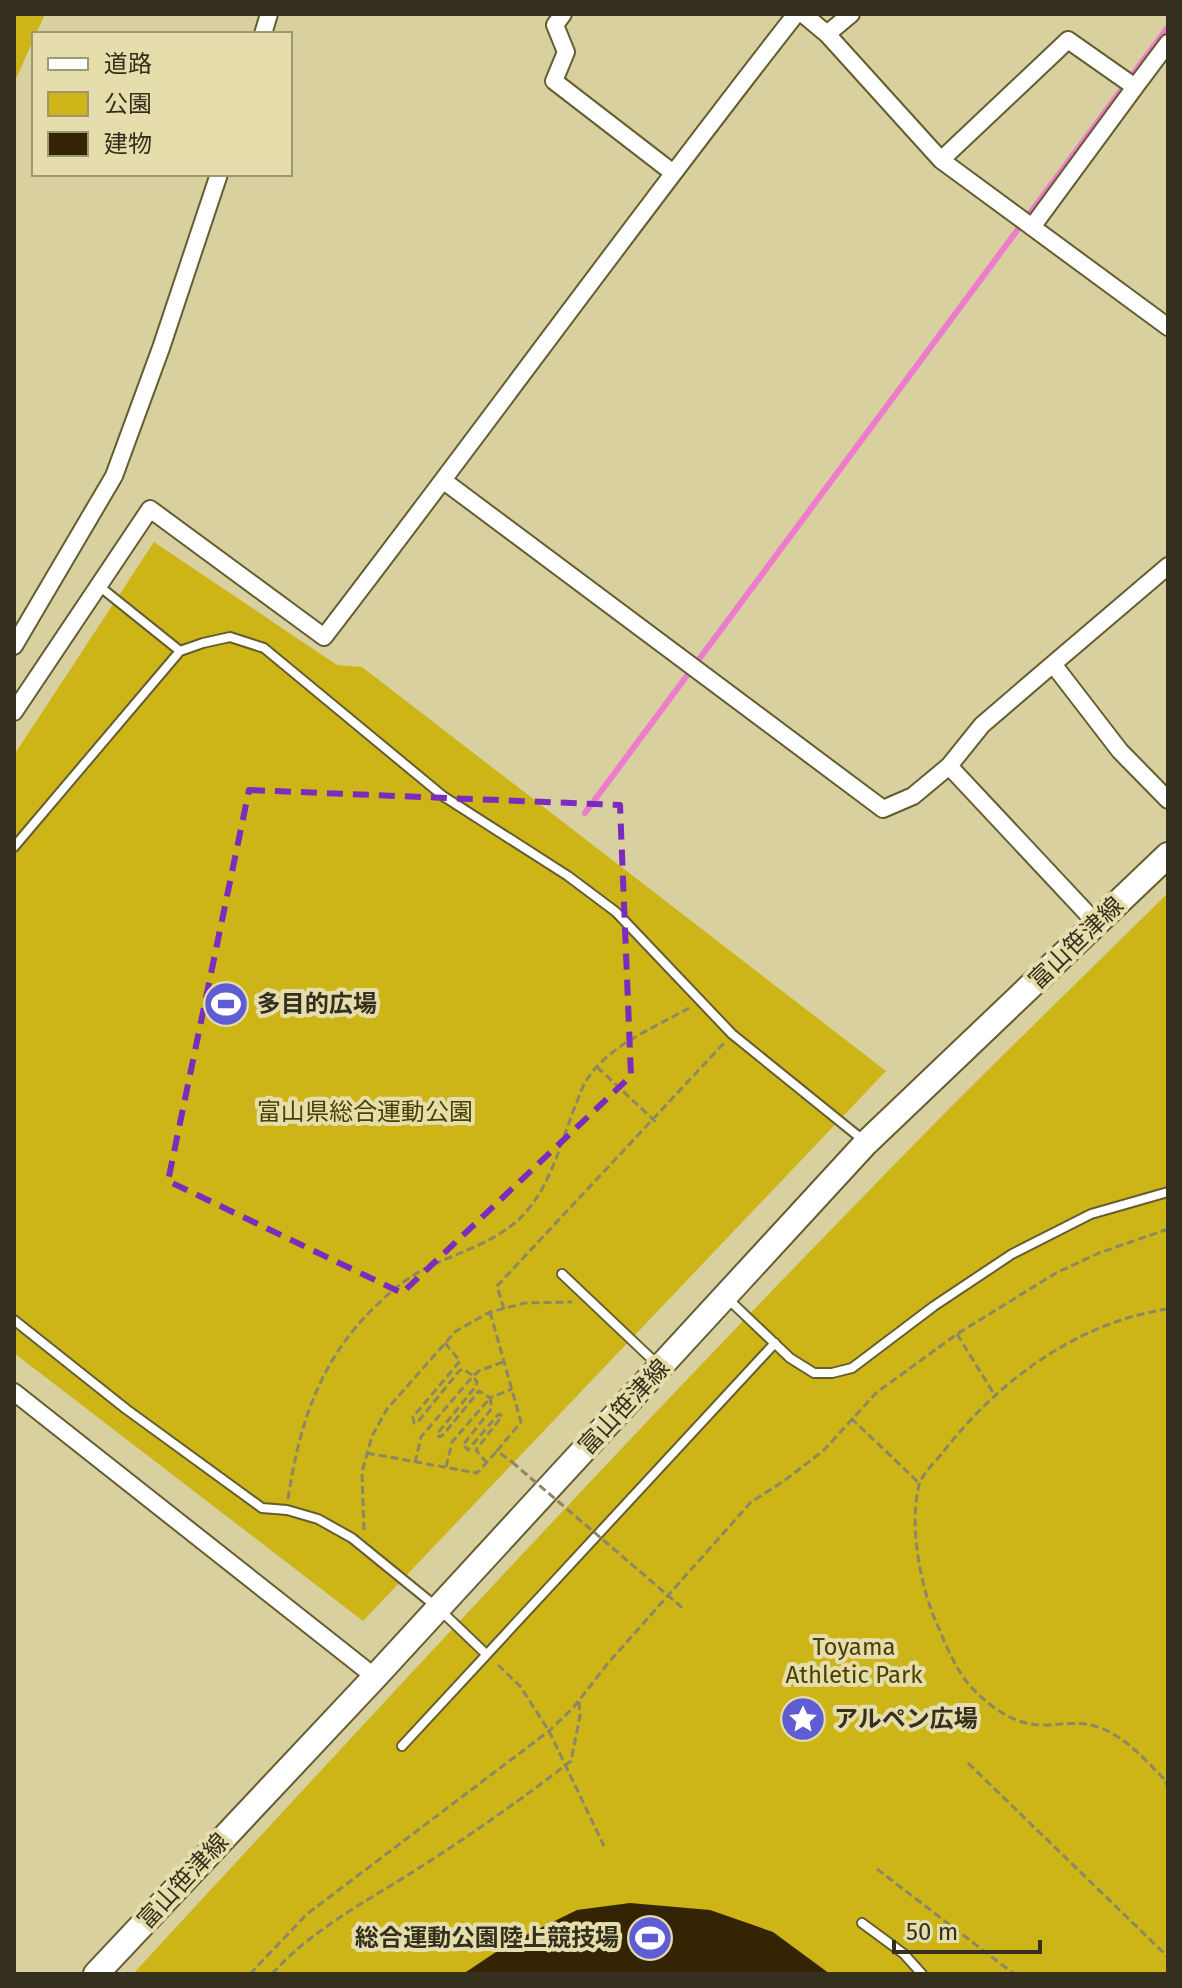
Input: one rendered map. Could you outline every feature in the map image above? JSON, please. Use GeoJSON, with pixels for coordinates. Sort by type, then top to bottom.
{"type":"FeatureCollection","features":[{"type":"Feature","properties":{"kind":"main road","name":"富山笹津線"},"geometry":{"type":"LineString","coordinates":[[96,1974],[375,1677],[866,1143],[1168,855]]}},
{"type":"Feature","properties":{"kind":"street"},"geometry":{"type":"LineString","coordinates":[[563,14],[555,25],[566,52],[554,81],[672,172]]}},
{"type":"Feature","properties":{"kind":"street"},"geometry":{"type":"LineString","coordinates":[[14,712],[150,509],[324,637],[444,481],[672,172],[796,14]]}},
{"type":"Feature","properties":{"kind":"street"},"geometry":{"type":"LineString","coordinates":[[803,14],[827,34],[941,160],[1168,327]]}},
{"type":"Feature","properties":{"kind":"street"},"geometry":{"type":"LineString","coordinates":[[827,34],[851,14]]}},
{"type":"Feature","properties":{"kind":"street"},"geometry":{"type":"LineString","coordinates":[[941,160],[1068,40],[1131,84]]}},
{"type":"Feature","properties":{"kind":"street"},"geometry":{"type":"LineString","coordinates":[[1028,224],[1131,84],[1168,43]]}},
{"type":"Feature","properties":{"kind":"street"},"geometry":{"type":"LineString","coordinates":[[14,646],[114,476],[218,176]]}},
{"type":"Feature","properties":{"kind":"street"},"geometry":{"type":"LineString","coordinates":[[444,481],[883,809],[913,796],[949,766],[982,725],[1168,566]]}},
{"type":"Feature","properties":{"kind":"street"},"geometry":{"type":"LineString","coordinates":[[1053,664],[1120,751],[1168,800]]}},
{"type":"Feature","properties":{"kind":"street"},"geometry":{"type":"LineString","coordinates":[[949,766],[1096,923]]}},
{"type":"Feature","properties":{"kind":"street"},"geometry":{"type":"LineString","coordinates":[[14,1392],[375,1677]]}},
{"type":"Feature","properties":{"kind":"lane"},"geometry":{"type":"LineString","coordinates":[[99,586],[180,651]]}},
{"type":"Feature","properties":{"kind":"lane"},"geometry":{"type":"LineString","coordinates":[[14,847],[180,651],[230,637],[264,648],[443,796],[568,876],[616,912],[699,1003],[732,1034],[866,1143]]}},
{"type":"Feature","properties":{"kind":"lane"},"geometry":{"type":"LineString","coordinates":[[725,1296],[790,1358],[814,1373],[832,1373],[852,1368],[934,1306],[1012,1254],[1091,1214],[1168,1192]]}},
{"type":"Feature","properties":{"kind":"lane"},"geometry":{"type":"LineString","coordinates":[[562,1274],[660,1367]]}},
{"type":"Feature","properties":{"kind":"lane"},"geometry":{"type":"LineString","coordinates":[[14,1320],[126,1409],[262,1508],[287,1510],[318,1519],[352,1538],[438,1608],[486,1654]]}},
{"type":"Feature","properties":{"kind":"lane"},"geometry":{"type":"LineString","coordinates":[[402,1746],[775,1343]]}},
{"type":"Feature","properties":{"kind":"lane"},"geometry":{"type":"LineString","coordinates":[[862,1923],[904,1954],[922,1974]]}},
{"type":"Feature","properties":{"kind":"path"},"geometry":{"type":"LineString","coordinates":[[287,1510],[294,1455],[311,1401],[328,1366],[355,1325],[389,1293],[421,1270],[512,1228],[549,1178],[585,1082],[604,1058],[699,1003]]}},
{"type":"Feature","properties":{"kind":"path"},"geometry":{"type":"LineString","coordinates":[[504,1309],[497,1286],[732,1034]]}},
{"type":"Feature","properties":{"kind":"path"},"geometry":{"type":"LineString","coordinates":[[597,1067],[658,1124]]}},
{"type":"Feature","properties":{"kind":"path"},"geometry":{"type":"LineString","coordinates":[[250,1974],[307,1914],[549,1731],[579,1701],[609,1662],[751,1502],[824,1450],[876,1393],[957,1334],[1056,1273],[1099,1253],[1168,1229]]}},
{"type":"Feature","properties":{"kind":"path"},"geometry":{"type":"LineString","coordinates":[[365,1548],[362,1472],[372,1436],[387,1409],[456,1331],[490,1312],[525,1303],[591,1302]]}},
{"type":"Feature","properties":{"kind":"path"},"geometry":{"type":"LineString","coordinates":[[1168,1309],[1114,1323],[1065,1346],[994,1394],[966,1422],[920,1483],[916,1536],[927,1602],[955,1664],[976,1693],[1006,1717],[1040,1725],[1071,1721],[1101,1728],[1131,1746],[1167,1781],[1168,1791]]}},
{"type":"Feature","properties":{"kind":"path"},"geometry":{"type":"LineString","coordinates":[[367,1453],[477,1473],[487,1463],[521,1422],[490,1312]]}},
{"type":"Feature","properties":{"kind":"path"},"geometry":{"type":"LineString","coordinates":[[957,1334],[994,1394]]}},
{"type":"Feature","properties":{"kind":"path"},"geometry":{"type":"LineString","coordinates":[[445,1343],[460,1361],[413,1417],[414,1423],[463,1369],[473,1376],[476,1386],[437,1434],[439,1437],[443,1435],[479,1391],[490,1398],[492,1408],[463,1445],[468,1450],[496,1417],[499,1414],[502,1416],[476,1450],[487,1463]]}},
{"type":"Feature","properties":{"kind":"path"},"geometry":{"type":"LineString","coordinates":[[415,1463],[421,1437],[473,1376],[503,1362]]}},
{"type":"Feature","properties":{"kind":"path"},"geometry":{"type":"LineString","coordinates":[[445,1468],[452,1442],[490,1398],[512,1389]]}},
{"type":"Feature","properties":{"kind":"path"},"geometry":{"type":"LineString","coordinates":[[851,1418],[920,1483]]}},
{"type":"Feature","properties":{"kind":"path"},"geometry":{"type":"LineString","coordinates":[[497,1451],[685,1610]]}},
{"type":"Feature","properties":{"kind":"path"},"geometry":{"type":"LineString","coordinates":[[486,1654],[520,1686],[549,1731],[604,1846]]}},
{"type":"Feature","properties":{"kind":"path"},"geometry":{"type":"LineString","coordinates":[[272,1974],[311,1939],[497,1816],[571,1761],[580,1716],[579,1701]]}},
{"type":"Feature","properties":{"kind":"path"},"geometry":{"type":"LineString","coordinates":[[968,1763],[1168,1957]]}},
{"type":"Feature","properties":{"kind":"path"},"geometry":{"type":"LineString","coordinates":[[877,1869],[1014,1974]]}},
{"type":"Feature","properties":{"kind":"highlighted area"},"geometry":{"type":"Polygon","coordinates":[[[249,790],[620,805],[631,1076],[402,1293],[168,1181],[249,790]]]}},
{"type":"Feature","properties":{"kind":"green space"},"geometry":{"type":"Polygon","coordinates":[[[14,14],[45,14],[37,32],[32,32],[32,43],[14,83],[14,14]]]}},
{"type":"Feature","properties":{"kind":"green space","name":"富山県総合運動公園"},"geometry":{"type":"Polygon","coordinates":[[[154,542],[337,665],[362,667],[886,1071],[363,1621],[14,1353],[14,755],[154,542]]]}},
{"type":"Feature","properties":{"kind":"green space","name":"Toyama Athletic Park"},"geometry":{"type":"Polygon","coordinates":[[[1168,893],[1168,1974],[133,1974],[698,1368],[924,1134],[1168,893]]]}},
{"type":"Feature","properties":{"kind":"building","name":"総合運動公園陸上競技場"},"geometry":{"type":"Polygon","coordinates":[[[630,1903],[710,1910],[773,1932],[830,1974],[463,1974],[508,1944],[577,1910],[630,1903]]]}},
{"type":"Feature","properties":{"kind":"waterway"},"geometry":{"type":"LineString","coordinates":[[585,813],[1168,27]]}},
{"type":"Feature","properties":{"kind":"place","name":"多目的広場"},"geometry":{"type":"Point","coordinates":[226,1004]}},
{"type":"Feature","properties":{"kind":"place","name":"アルペン広場"},"geometry":{"type":"Point","coordinates":[803,1719]}},
{"type":"Feature","properties":{"kind":"place","name":"総合運動公園陸上競技場"},"geometry":{"type":"Point","coordinates":[650,1938]}}]}
